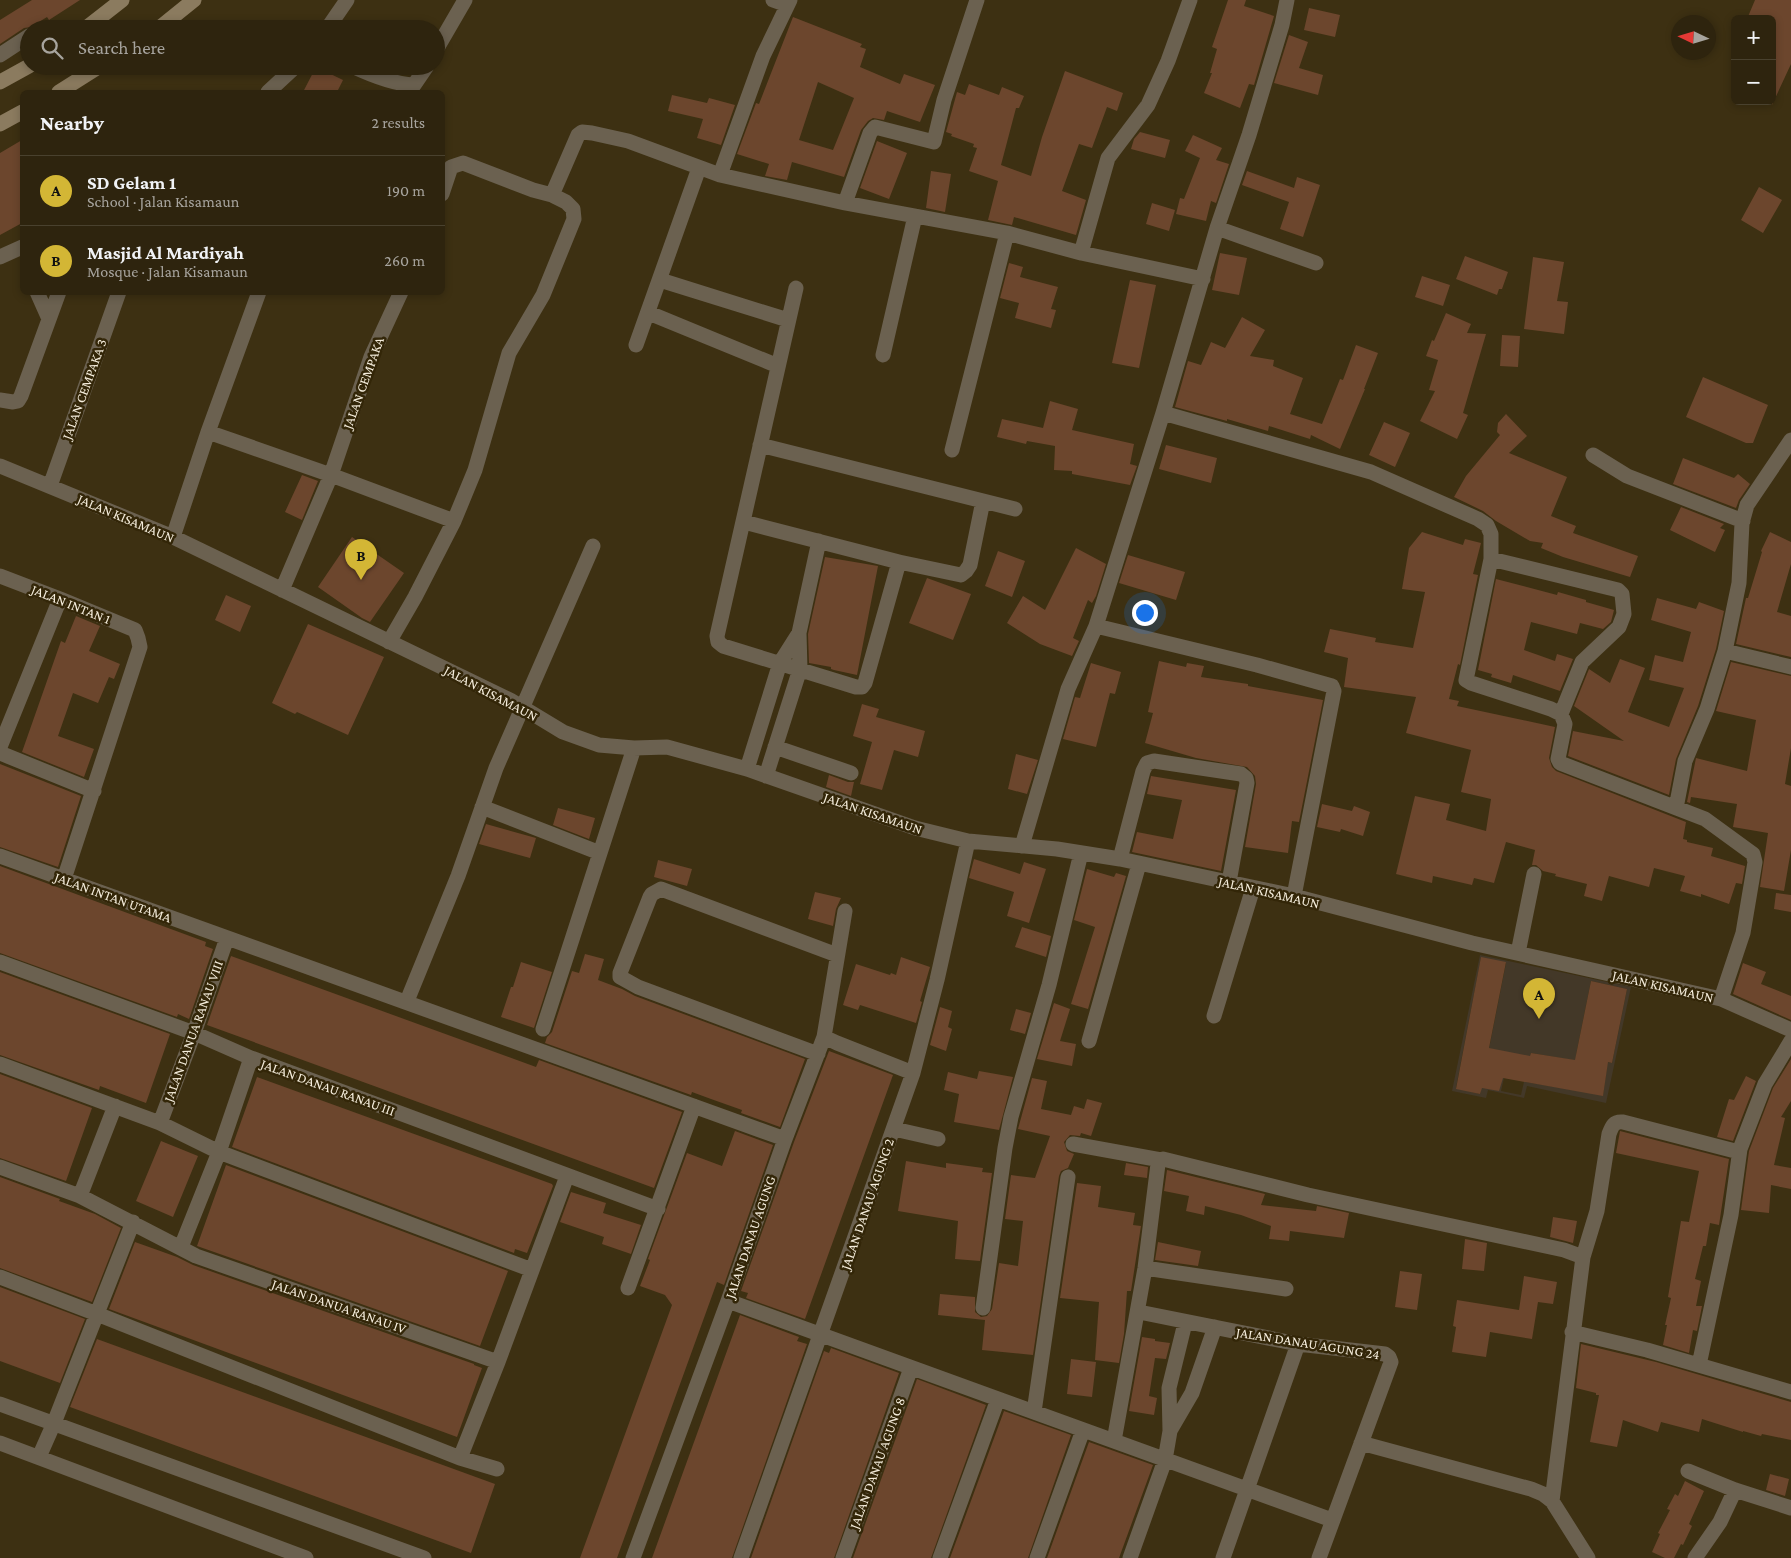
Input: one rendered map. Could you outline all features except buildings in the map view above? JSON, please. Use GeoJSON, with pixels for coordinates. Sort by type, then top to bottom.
{"type":"FeatureCollection","features":[{"type":"Feature","properties":{"kind":"street"},"geometry":{"type":"LineString","coordinates":[[96,20],[122,0]]}},
{"type":"Feature","properties":{"kind":"street"},"geometry":{"type":"LineString","coordinates":[[169,20],[194,0]]}},
{"type":"Feature","properties":{"kind":"street"},"geometry":{"type":"LineString","coordinates":[[333,20],[347,0]]}},
{"type":"Feature","properties":{"kind":"street"},"geometry":{"type":"LineString","coordinates":[[445,34],[465,0]]}},
{"type":"Feature","properties":{"kind":"street"},"geometry":{"type":"LineString","coordinates":[[845,202],[873,129],[876,128],[934,142],[944,100],[977,0]]}},
{"type":"Feature","properties":{"kind":"street"},"geometry":{"type":"LineString","coordinates":[[1081,253],[1108,158],[1148,105],[1168,61],[1190,0]]}},
{"type":"Feature","properties":{"kind":"street"},"geometry":{"type":"LineString","coordinates":[[1022,846],[1068,689],[1096,626],[1217,228],[1249,135],[1282,25],[1287,0]]}},
{"type":"Feature","properties":{"kind":"street"},"geometry":{"type":"LineString","coordinates":[[720,175],[784,2]]}},
{"type":"Feature","properties":{"kind":"street"},"geometry":{"type":"LineString","coordinates":[[0,55],[20,42]]}},
{"type":"Feature","properties":{"kind":"street"},"geometry":{"type":"LineString","coordinates":[[0,82],[20,71]]}},
{"type":"Feature","properties":{"kind":"street"},"geometry":{"type":"LineString","coordinates":[[62,90],[86,75]]}},
{"type":"Feature","properties":{"kind":"street"},"geometry":{"type":"LineString","coordinates":[[270,90],[286,75]]}},
{"type":"Feature","properties":{"kind":"street"},"geometry":{"type":"LineString","coordinates":[[373,75],[406,85],[414,85],[421,75]]}},
{"type":"Feature","properties":{"kind":"street"},"geometry":{"type":"LineString","coordinates":[[0,124],[20,113]]}},
{"type":"Feature","properties":{"kind":"street"},"geometry":{"type":"LineString","coordinates":[[552,195],[575,140],[582,132],[628,141],[720,175],[845,202],[1006,233],[1081,253],[1203,279]]}},
{"type":"Feature","properties":{"kind":"street"},"geometry":{"type":"LineString","coordinates":[[389,642],[454,521],[475,470],[509,353],[543,295],[574,219],[573,209],[566,202],[552,195],[533,190],[463,163],[451,167],[445,185]]}},
{"type":"Feature","properties":{"kind":"street"},"geometry":{"type":"LineString","coordinates":[[636,345],[649,313],[699,168]]}},
{"type":"Feature","properties":{"kind":"street"},"geometry":{"type":"LineString","coordinates":[[883,355],[915,216]]}},
{"type":"Feature","properties":{"kind":"street"},"geometry":{"type":"LineString","coordinates":[[1217,228],[1316,263]]}},
{"type":"Feature","properties":{"kind":"street"},"geometry":{"type":"LineString","coordinates":[[952,450],[1006,233]]}},
{"type":"Feature","properties":{"kind":"street"},"geometry":{"type":"LineString","coordinates":[[0,257],[20,252]]}},
{"type":"Feature","properties":{"kind":"street"},"geometry":{"type":"LineString","coordinates":[[660,280],[788,320]]}},
{"type":"Feature","properties":{"kind":"street"},"geometry":{"type":"LineString","coordinates":[[796,288],[717,636],[718,642],[722,646],[856,687],[862,687],[865,683],[899,562]]}},
{"type":"Feature","properties":{"kind":"street"},"geometry":{"type":"LineString","coordinates":[[38,295],[49,319]]}},
{"type":"Feature","properties":{"kind":"street"},"geometry":{"type":"LineString","coordinates":[[0,400],[18,401],[21,396],[58,295]]}},
{"type":"Feature","properties":{"kind":"street","name":"JALAN CEMPAKA 3"},"geometry":{"type":"LineString","coordinates":[[50,486],[118,295]]}},
{"type":"Feature","properties":{"kind":"street"},"geometry":{"type":"LineString","coordinates":[[173,537],[208,432],[258,295]]}},
{"type":"Feature","properties":{"kind":"street","name":"JALAN CEMPAKA"},"geometry":{"type":"LineString","coordinates":[[282,590],[331,475],[371,357],[399,295]]}},
{"type":"Feature","properties":{"kind":"street"},"geometry":{"type":"LineString","coordinates":[[649,313],[778,366]]}},
{"type":"Feature","properties":{"kind":"street"},"geometry":{"type":"LineString","coordinates":[[1162,412],[1371,472],[1483,522],[1491,534],[1490,559],[1466,680],[1561,714],[1565,724],[1558,759],[1560,763],[1705,819],[1753,854],[1743,933],[1721,1000]]}},
{"type":"Feature","properties":{"kind":"street"},"geometry":{"type":"LineString","coordinates":[[208,432],[454,521]]}},
{"type":"Feature","properties":{"kind":"street"},"geometry":{"type":"LineString","coordinates":[[760,445],[1015,509]]}},
{"type":"Feature","properties":{"kind":"street"},"geometry":{"type":"LineString","coordinates":[[1676,808],[1685,761],[1707,709],[1725,650],[1739,583],[1743,521],[1747,505],[1788,448]]}},
{"type":"Feature","properties":{"kind":"street"},"geometry":{"type":"LineString","coordinates":[[1593,455],[1627,476],[1743,521]]}},
{"type":"Feature","properties":{"kind":"street","name":"JALAN KISAMAUN"},"geometry":{"type":"LineString","coordinates":[[0,466],[173,537],[510,700],[563,732],[599,745],[634,748],[666,747],[747,769],[915,828],[968,841],[1082,853],[1294,896],[1518,953],[1721,1000],[1791,1030]]}},
{"type":"Feature","properties":{"kind":"street"},"geometry":{"type":"LineString","coordinates":[[744,522],[899,562],[961,575],[970,564],[983,501]]}},
{"type":"Feature","properties":{"kind":"street"},"geometry":{"type":"LineString","coordinates":[[766,776],[800,669],[798,633],[819,540]]}},
{"type":"Feature","properties":{"kind":"street"},"geometry":{"type":"LineString","coordinates":[[407,1001],[458,876],[482,808],[522,708],[593,546]]}},
{"type":"Feature","properties":{"kind":"street"},"geometry":{"type":"LineString","coordinates":[[1490,559],[1618,590],[1622,594],[1624,614],[1619,627],[1582,662],[1561,714]]}},
{"type":"Feature","properties":{"kind":"street","name":"JALAN INTAN 1"},"geometry":{"type":"LineString","coordinates":[[0,576],[135,630],[140,647],[94,791]]}},
{"type":"Feature","properties":{"kind":"street"},"geometry":{"type":"LineString","coordinates":[[0,747],[60,599]]}},
{"type":"Feature","properties":{"kind":"street"},"geometry":{"type":"LineString","coordinates":[[1096,626],[1257,665],[1332,686],[1334,690],[1294,896]]}},
{"type":"Feature","properties":{"kind":"street"},"geometry":{"type":"LineString","coordinates":[[747,769],[780,663],[798,633]]}},
{"type":"Feature","properties":{"kind":"street"},"geometry":{"type":"LineString","coordinates":[[1725,650],[1791,667]]}},
{"type":"Feature","properties":{"kind":"street"},"geometry":{"type":"LineString","coordinates":[[543,1029],[634,748]]}},
{"type":"Feature","properties":{"kind":"street"},"geometry":{"type":"LineString","coordinates":[[775,748],[851,772]]}},
{"type":"Feature","properties":{"kind":"street"},"geometry":{"type":"LineString","coordinates":[[0,753],[94,791],[64,879]]}},
{"type":"Feature","properties":{"kind":"street"},"geometry":{"type":"LineString","coordinates":[[1120,860],[1143,771],[1148,763],[1154,760],[1241,774],[1246,778],[1247,783],[1229,882]]}},
{"type":"Feature","properties":{"kind":"street"},"geometry":{"type":"LineString","coordinates":[[482,808],[600,853]]}},
{"type":"Feature","properties":{"kind":"street","name":"JALAN DANAU AGUNG 2"},"geometry":{"type":"LineString","coordinates":[[741,1558],[913,1073],[938,980],[968,841]]}},
{"type":"Feature","properties":{"kind":"street"},"geometry":{"type":"LineString","coordinates":[[983,1308],[1011,1117],[1049,985],[1082,853]]}},
{"type":"Feature","properties":{"kind":"street","name":"JALAN INTAN UTAMA"},"geometry":{"type":"LineString","coordinates":[[0,856],[407,1001],[785,1139]]}},
{"type":"Feature","properties":{"kind":"street"},"geometry":{"type":"LineString","coordinates":[[1089,1042],[1139,864]]}},
{"type":"Feature","properties":{"kind":"street"},"geometry":{"type":"LineString","coordinates":[[1518,953],[1534,874]]}},
{"type":"Feature","properties":{"kind":"street"},"geometry":{"type":"LineString","coordinates":[[1214,1016],[1253,888]]}},
{"type":"Feature","properties":{"kind":"street"},"geometry":{"type":"LineString","coordinates":[[818,1054],[638,987],[620,978],[620,973],[650,897],[661,889],[837,955]]}},
{"type":"Feature","properties":{"kind":"street","name":"JALAN DANAU AGUNG"},"geometry":{"type":"LineString","coordinates":[[634,1558],[785,1139],[824,1037],[845,911]]}},
{"type":"Feature","properties":{"kind":"street","name":"JALAN DANUA RANAU VIII"},"geometry":{"type":"LineString","coordinates":[[160,1123],[227,938]]}},
{"type":"Feature","properties":{"kind":"street","name":"JALAN DANAU RANAU III"},"geometry":{"type":"LineString","coordinates":[[0,962],[194,1033],[251,1058],[658,1209]]}},
{"type":"Feature","properties":{"kind":"street"},"geometry":{"type":"LineString","coordinates":[[824,1037],[913,1073]]}},
{"type":"Feature","properties":{"kind":"street"},"geometry":{"type":"LineString","coordinates":[[1699,1365],[1731,1215],[1739,1152],[1765,1084],[1791,1041]]}},
{"type":"Feature","properties":{"kind":"street"},"geometry":{"type":"LineString","coordinates":[[181,1247],[219,1152],[251,1058]]}},
{"type":"Feature","properties":{"kind":"street"},"geometry":{"type":"LineString","coordinates":[[0,1064],[160,1123],[219,1152],[532,1270]]}},
{"type":"Feature","properties":{"kind":"street"},"geometry":{"type":"LineString","coordinates":[[80,1196],[114,1106]]}},
{"type":"Feature","properties":{"kind":"street"},"geometry":{"type":"LineString","coordinates":[[628,1288],[694,1106]]}},
{"type":"Feature","properties":{"kind":"street"},"geometry":{"type":"LineString","coordinates":[[1552,1501],[1582,1257],[1598,1211],[1609,1134],[1614,1124],[1618,1121],[1632,1124],[1739,1152]]}},
{"type":"Feature","properties":{"kind":"street"},"geometry":{"type":"LineString","coordinates":[[894,1129],[938,1139]]}},
{"type":"Feature","properties":{"kind":"street"},"geometry":{"type":"LineString","coordinates":[[1072,1144],[1161,1160],[1308,1195],[1564,1250],[1582,1257]]}},
{"type":"Feature","properties":{"kind":"street"},"geometry":{"type":"LineString","coordinates":[[1114,1442],[1145,1268],[1158,1164],[1161,1160]]}},
{"type":"Feature","properties":{"kind":"street","name":"JALAN DANUA RANAU IV"},"geometry":{"type":"LineString","coordinates":[[0,1167],[80,1196],[196,1256],[498,1362]]}},
{"type":"Feature","properties":{"kind":"street"},"geometry":{"type":"LineString","coordinates":[[460,1458],[567,1176]]}},
{"type":"Feature","properties":{"kind":"street"},"geometry":{"type":"LineString","coordinates":[[1034,1412],[1068,1176]]}},
{"type":"Feature","properties":{"kind":"street"},"geometry":{"type":"LineString","coordinates":[[39,1457],[132,1222]]}},
{"type":"Feature","properties":{"kind":"street"},"geometry":{"type":"LineString","coordinates":[[1145,1268],[1286,1289]]}},
{"type":"Feature","properties":{"kind":"street"},"geometry":{"type":"LineString","coordinates":[[0,1277],[460,1458],[497,1469]]}},
{"type":"Feature","properties":{"kind":"street"},"geometry":{"type":"LineString","coordinates":[[728,1301],[1332,1520]]}},
{"type":"Feature","properties":{"kind":"street","name":"JALAN DANAU AGUNG 24"},"geometry":{"type":"LineString","coordinates":[[1144,1313],[1185,1323],[1215,1327],[1298,1344],[1385,1354],[1389,1357],[1391,1362],[1319,1558]]}},
{"type":"Feature","properties":{"kind":"street"},"geometry":{"type":"LineString","coordinates":[[1130,1558],[1165,1460],[1170,1431],[1169,1388],[1185,1323]]}},
{"type":"Feature","properties":{"kind":"street"},"geometry":{"type":"LineString","coordinates":[[1170,1431],[1192,1392],[1215,1327]]}},
{"type":"Feature","properties":{"kind":"street"},"geometry":{"type":"LineString","coordinates":[[1572,1332],[1614,1341],[1791,1392]]}},
{"type":"Feature","properties":{"kind":"street"},"geometry":{"type":"LineString","coordinates":[[1223,1558],[1298,1344]]}},
{"type":"Feature","properties":{"kind":"street","name":"JALAN DANAU AGUNG 8"},"geometry":{"type":"LineString","coordinates":[[843,1558],[911,1368]]}},
{"type":"Feature","properties":{"kind":"street"},"geometry":{"type":"LineString","coordinates":[[940,1558],[998,1400]]}},
{"type":"Feature","properties":{"kind":"street"},"geometry":{"type":"LineString","coordinates":[[0,1404],[424,1558]]}},
{"type":"Feature","properties":{"kind":"street"},"geometry":{"type":"LineString","coordinates":[[1037,1558],[1083,1430]]}},
{"type":"Feature","properties":{"kind":"street"},"geometry":{"type":"LineString","coordinates":[[0,1443],[306,1558]]}},
{"type":"Feature","properties":{"kind":"street"},"geometry":{"type":"LineString","coordinates":[[1361,1443],[1544,1494],[1552,1501],[1588,1558]]}},
{"type":"Feature","properties":{"kind":"street"},"geometry":{"type":"LineString","coordinates":[[1688,1470],[1735,1490],[1791,1508]]}},
{"type":"Feature","properties":{"kind":"street"},"geometry":{"type":"LineString","coordinates":[[1695,1558],[1720,1522],[1735,1490]]}},
{"type":"Feature","properties":{"kind":"shaded area"},"geometry":{"type":"Polygon","coordinates":[[[1480,955],[1631,987],[1606,1103],[1527,1086],[1524,1098],[1488,1090],[1486,1098],[1452,1091],[1480,955]],[[1481,958],[1456,1088],[1480,1094],[1506,963],[1481,958]],[[1591,981],[1576,1055],[1612,1063],[1627,989],[1591,981]],[[1531,1053],[1526,1082],[1603,1095],[1607,1066],[1531,1053]],[[1508,1060],[1501,1091],[1521,1095],[1528,1064],[1508,1060]]]}},
{"type":"Feature","properties":{"kind":"place","name":"Masjid Al Mardiyah"},"geometry":{"type":"Point","coordinates":[361,580]}},
{"type":"Feature","properties":{"kind":"place","name":"SD Gelam 1"},"geometry":{"type":"Point","coordinates":[1539,1019]}}]}
